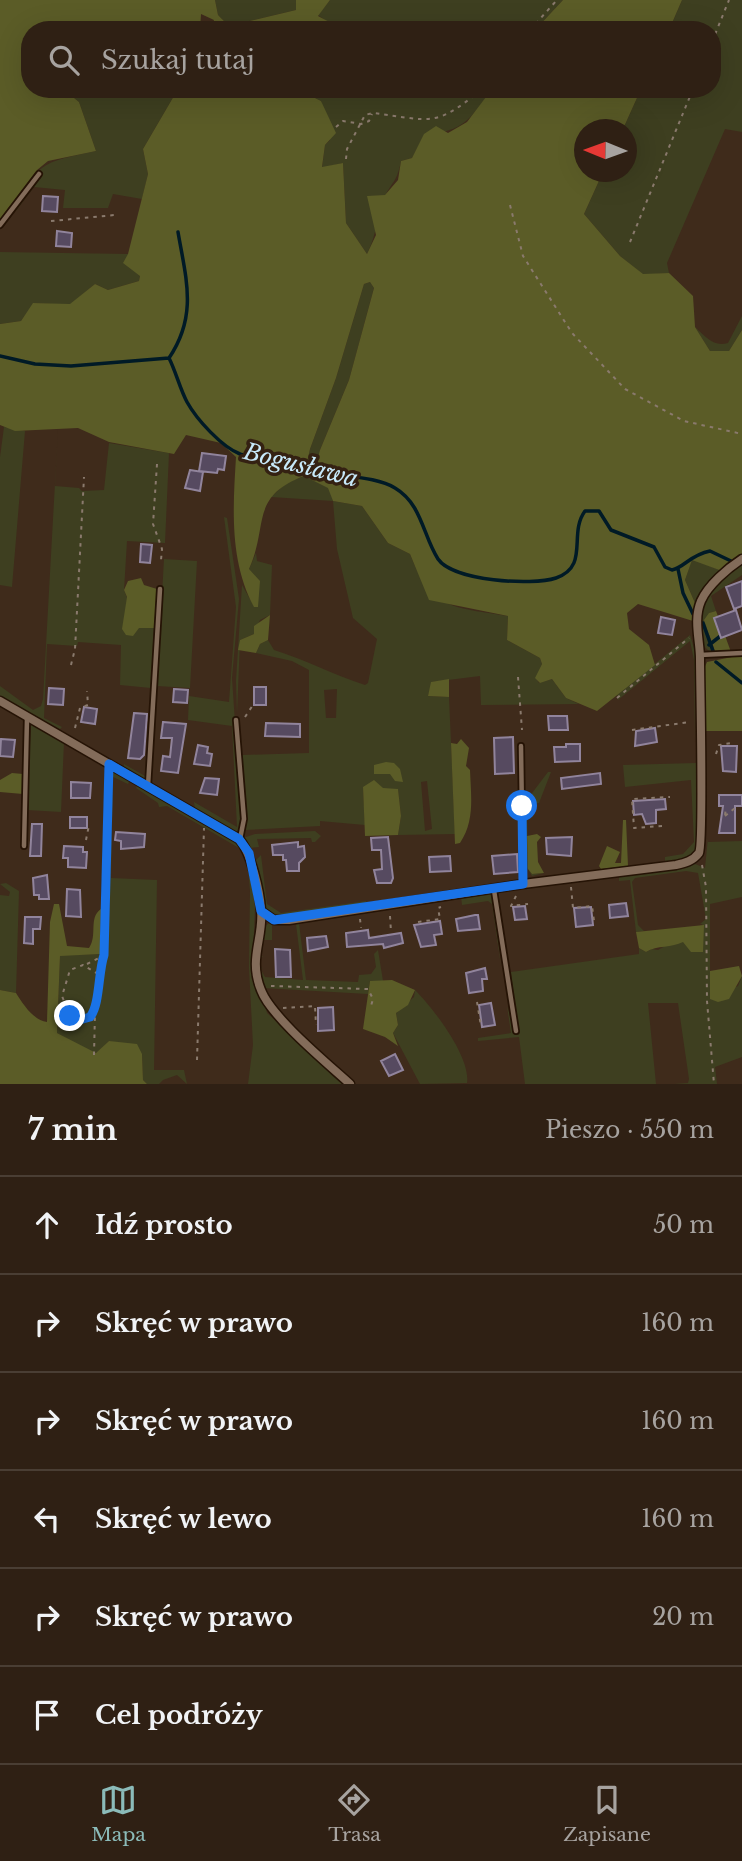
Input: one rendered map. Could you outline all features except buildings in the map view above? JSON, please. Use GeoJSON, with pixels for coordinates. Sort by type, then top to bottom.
{"type":"FeatureCollection","features":[{"type":"Feature","properties":{"kind":"street"},"geometry":{"type":"LineString","coordinates":[[261,911],[274,920],[289,920],[676,865],[698,854],[703,831],[699,748],[700,655],[697,630],[703,597],[742,559]]}},
{"type":"Feature","properties":{"kind":"street"},"geometry":{"type":"LineString","coordinates":[[0,701],[239,839],[249,853],[261,911],[256,951],[259,985],[274,1011],[350,1084]]}},
{"type":"Feature","properties":{"kind":"lane"},"geometry":{"type":"LineString","coordinates":[[0,225],[39,174]]}},
{"type":"Feature","properties":{"kind":"lane"},"geometry":{"type":"LineString","coordinates":[[148,787],[160,589]]}},
{"type":"Feature","properties":{"kind":"lane"},"geometry":{"type":"LineString","coordinates":[[700,655],[742,653]]}},
{"type":"Feature","properties":{"kind":"lane"},"geometry":{"type":"LineString","coordinates":[[24,846],[27,717]]}},
{"type":"Feature","properties":{"kind":"lane"},"geometry":{"type":"LineString","coordinates":[[236,720],[244,819],[239,839]]}},
{"type":"Feature","properties":{"kind":"lane"},"geometry":{"type":"LineString","coordinates":[[521,746],[521,888]]}},
{"type":"Feature","properties":{"kind":"lane"},"geometry":{"type":"LineString","coordinates":[[105,912],[109,764]]}},
{"type":"Feature","properties":{"kind":"lane"},"geometry":{"type":"LineString","coordinates":[[494,889],[516,1031]]}},
{"type":"Feature","properties":{"kind":"path"},"geometry":{"type":"LineString","coordinates":[[538,21],[557,0]]}},
{"type":"Feature","properties":{"kind":"path"},"geometry":{"type":"LineString","coordinates":[[720,21],[729,0]]}},
{"type":"Feature","properties":{"kind":"path"},"geometry":{"type":"LineString","coordinates":[[346,159],[347,149],[365,115],[373,113],[412,121],[442,118],[455,112],[471,98]]}},
{"type":"Feature","properties":{"kind":"path"},"geometry":{"type":"LineString","coordinates":[[630,242],[689,98]]}},
{"type":"Feature","properties":{"kind":"path"},"geometry":{"type":"LineString","coordinates":[[336,127],[343,121],[361,124],[369,121],[373,113]]}},
{"type":"Feature","properties":{"kind":"path"},"geometry":{"type":"LineString","coordinates":[[510,205],[523,256],[572,333],[625,388],[684,421],[742,434]]}},
{"type":"Feature","properties":{"kind":"path"},"geometry":{"type":"LineString","coordinates":[[51,221],[116,215]]}},
{"type":"Feature","properties":{"kind":"path"},"geometry":{"type":"LineString","coordinates":[[157,464],[153,524],[162,549],[162,560]]}},
{"type":"Feature","properties":{"kind":"path"},"geometry":{"type":"LineString","coordinates":[[71,665],[75,649],[84,477]]}},
{"type":"Feature","properties":{"kind":"path"},"geometry":{"type":"LineString","coordinates":[[617,698],[697,630]]}},
{"type":"Feature","properties":{"kind":"path"},"geometry":{"type":"LineString","coordinates":[[518,677],[522,730]]}},
{"type":"Feature","properties":{"kind":"path"},"geometry":{"type":"LineString","coordinates":[[75,728],[80,708],[88,705],[88,691]]}},
{"type":"Feature","properties":{"kind":"path"},"geometry":{"type":"LineString","coordinates":[[245,717],[253,705]]}},
{"type":"Feature","properties":{"kind":"path"},"geometry":{"type":"LineString","coordinates":[[632,730],[694,721]]}},
{"type":"Feature","properties":{"kind":"path"},"geometry":{"type":"LineString","coordinates":[[716,754],[719,745],[732,743]]}},
{"type":"Feature","properties":{"kind":"path"},"geometry":{"type":"LineString","coordinates":[[662,826],[634,828],[632,799],[670,797]]}},
{"type":"Feature","properties":{"kind":"path"},"geometry":{"type":"LineString","coordinates":[[726,808],[727,816]]}},
{"type":"Feature","properties":{"kind":"path"},"geometry":{"type":"LineString","coordinates":[[719,817],[727,816],[735,808]]}},
{"type":"Feature","properties":{"kind":"path"},"geometry":{"type":"LineString","coordinates":[[197,1060],[203,835],[209,822]]}},
{"type":"Feature","properties":{"kind":"path"},"geometry":{"type":"LineString","coordinates":[[86,840],[89,825]]}},
{"type":"Feature","properties":{"kind":"path"},"geometry":{"type":"LineString","coordinates":[[698,854],[706,887],[707,1001],[714,1084]]}},
{"type":"Feature","properties":{"kind":"path"},"geometry":{"type":"LineString","coordinates":[[571,887],[573,908],[592,906],[594,921]]}},
{"type":"Feature","properties":{"kind":"path"},"geometry":{"type":"LineString","coordinates":[[521,888],[511,906],[528,904]]}},
{"type":"Feature","properties":{"kind":"path"},"geometry":{"type":"LineString","coordinates":[[418,922],[440,919],[438,908],[441,907]]}},
{"type":"Feature","properties":{"kind":"path"},"geometry":{"type":"LineString","coordinates":[[391,911],[391,932]]}},
{"type":"Feature","properties":{"kind":"path"},"geometry":{"type":"LineString","coordinates":[[94,1055],[95,1011],[98,974],[104,955],[105,912]]}},
{"type":"Feature","properties":{"kind":"path"},"geometry":{"type":"LineString","coordinates":[[360,916],[361,928]]}},
{"type":"Feature","properties":{"kind":"path"},"geometry":{"type":"LineString","coordinates":[[95,1011],[90,1017],[76,1019],[65,1011],[63,1005],[66,976],[77,965],[93,963],[104,955]]}},
{"type":"Feature","properties":{"kind":"path"},"geometry":{"type":"LineString","coordinates":[[83,965],[98,974]]}},
{"type":"Feature","properties":{"kind":"path"},"geometry":{"type":"LineString","coordinates":[[259,985],[368,989],[373,999],[371,1006]]}},
{"type":"Feature","properties":{"kind":"path"},"geometry":{"type":"LineString","coordinates":[[477,1002],[481,1026]]}},
{"type":"Feature","properties":{"kind":"path"},"geometry":{"type":"LineString","coordinates":[[279,1008],[315,1006],[316,1025]]}},
{"type":"Feature","properties":{"kind":"green space"},"geometry":{"type":"Polygon","coordinates":[[[215,0],[296,0],[296,10],[250,21],[224,21],[218,15],[215,0]]]}},
{"type":"Feature","properties":{"kind":"green space"},"geometry":{"type":"Polygon","coordinates":[[[330,0],[563,0],[543,21],[326,21],[318,15],[330,0]]]}},
{"type":"Feature","properties":{"kind":"green space"},"geometry":{"type":"Polygon","coordinates":[[[682,0],[742,0],[742,132],[725,129],[667,263],[669,273],[643,275],[620,256],[584,214],[598,182],[637,182],[637,119],[628,119],[637,98],[721,98],[721,21],[673,21],[682,0]]]}},
{"type":"Feature","properties":{"kind":"green space"},"geometry":{"type":"Polygon","coordinates":[[[74,98],[173,98],[143,149],[148,174],[142,199],[113,194],[108,208],[63,208],[65,190],[34,187],[16,211],[9,207],[29,181],[45,166],[64,158],[96,151],[79,102],[74,98]]]}},
{"type":"Feature","properties":{"kind":"green space"},"geometry":{"type":"Polygon","coordinates":[[[315,98],[485,98],[458,127],[425,134],[412,158],[401,161],[382,203],[367,254],[346,223],[343,163],[322,168],[325,145],[330,140],[321,101],[315,98]]]}},
{"type":"Feature","properties":{"kind":"green space"},"geometry":{"type":"Polygon","coordinates":[[[0,252],[128,254],[140,276],[139,281],[108,290],[95,284],[70,305],[34,303],[21,321],[0,324],[0,252]]]}},
{"type":"Feature","properties":{"kind":"green space"},"geometry":{"type":"Polygon","coordinates":[[[370,282],[374,288],[349,380],[320,450],[333,501],[271,497],[286,483],[304,476],[310,449],[336,378],[364,284],[370,282]]]}},
{"type":"Feature","properties":{"kind":"green space"},"geometry":{"type":"Polygon","coordinates":[[[742,316],[742,330],[729,351],[710,351],[695,327],[706,338],[718,344],[728,343],[742,316]]]}},
{"type":"Feature","properties":{"kind":"green space"},"geometry":{"type":"Polygon","coordinates":[[[4,427],[25,431],[12,587],[0,585],[0,457],[4,427]]]}},
{"type":"Feature","properties":{"kind":"green space"},"geometry":{"type":"Polygon","coordinates":[[[58,429],[55,486],[79,488],[82,491],[104,490],[109,443],[169,453],[165,543],[127,541],[124,590],[139,628],[154,628],[151,688],[120,685],[121,645],[78,642],[77,646],[47,644],[44,718],[62,727],[60,729],[0,697],[0,686],[33,710],[41,706],[43,699],[58,429]]]}},
{"type":"Feature","properties":{"kind":"green space"},"geometry":{"type":"Polygon","coordinates":[[[333,501],[362,506],[388,543],[410,554],[418,573],[436,596],[447,603],[473,611],[508,616],[507,640],[540,658],[542,664],[536,678],[539,683],[552,679],[566,698],[579,704],[481,705],[480,676],[432,682],[428,696],[449,697],[455,834],[398,835],[401,816],[398,790],[363,788],[365,825],[320,821],[320,826],[245,830],[240,744],[242,755],[309,753],[309,670],[292,661],[256,653],[260,644],[268,640],[274,650],[365,685],[368,683],[377,639],[353,618],[337,549],[333,501]],[[337,689],[324,690],[326,718],[336,718],[337,689]],[[427,781],[421,782],[425,831],[432,829],[427,781]]]}},
{"type":"Feature","properties":{"kind":"green space"},"geometry":{"type":"Polygon","coordinates":[[[224,517],[227,518],[239,599],[232,678],[242,827],[235,833],[195,809],[194,802],[237,827],[232,726],[188,720],[189,696],[229,702],[236,607],[224,517]]]}},
{"type":"Feature","properties":{"kind":"green space"},"geometry":{"type":"Polygon","coordinates":[[[256,553],[257,561],[272,565],[270,615],[260,620],[254,634],[240,640],[237,714],[236,681],[242,585],[254,606],[249,569],[256,553]]]}},
{"type":"Feature","properties":{"kind":"green space"},"geometry":{"type":"Polygon","coordinates":[[[164,559],[197,561],[190,688],[157,686],[164,559]]]}},
{"type":"Feature","properties":{"kind":"green space"},"geometry":{"type":"Polygon","coordinates":[[[692,559],[722,571],[702,591],[695,603],[685,580],[692,559]]]}},
{"type":"Feature","properties":{"kind":"green space"},"geometry":{"type":"Polygon","coordinates":[[[742,565],[742,575],[711,596],[716,611],[709,613],[709,637],[716,654],[703,644],[701,615],[714,586],[742,565]]]}},
{"type":"Feature","properties":{"kind":"green space"},"geometry":{"type":"Polygon","coordinates":[[[690,635],[696,655],[695,742],[694,660],[690,641],[618,700],[617,695],[690,635]]]}},
{"type":"Feature","properties":{"kind":"green space"},"geometry":{"type":"Polygon","coordinates":[[[150,705],[146,776],[144,779],[124,769],[124,764],[145,776],[150,705]]]}},
{"type":"Feature","properties":{"kind":"green space"},"geometry":{"type":"Polygon","coordinates":[[[31,724],[64,742],[61,812],[27,810],[31,724]]]}},
{"type":"Feature","properties":{"kind":"green space"},"geometry":{"type":"Polygon","coordinates":[[[696,763],[700,821],[698,844],[690,858],[665,863],[665,857],[683,854],[694,842],[691,780],[625,787],[623,765],[696,763]]]}},
{"type":"Feature","properties":{"kind":"green space"},"geometry":{"type":"Polygon","coordinates":[[[114,770],[130,780],[128,784],[113,777],[111,878],[157,880],[154,1070],[184,1070],[187,1084],[177,1075],[159,1084],[147,1084],[143,1080],[142,1054],[109,1041],[97,1053],[91,1052],[57,1033],[60,955],[100,954],[102,901],[108,901],[111,776],[114,770]]]}},
{"type":"Feature","properties":{"kind":"green space"},"geometry":{"type":"Polygon","coordinates":[[[548,772],[551,772],[539,803],[531,804],[527,810],[528,869],[532,874],[544,873],[532,876],[526,866],[523,805],[548,772]]]}},
{"type":"Feature","properties":{"kind":"green space"},"geometry":{"type":"Polygon","coordinates":[[[137,786],[238,843],[250,866],[255,908],[253,955],[267,1013],[348,1084],[248,1084],[253,1045],[248,866],[239,848],[167,806],[159,807],[158,803],[136,788],[137,786]]]}},
{"type":"Feature","properties":{"kind":"green space"},"geometry":{"type":"Polygon","coordinates":[[[315,831],[321,836],[315,842],[312,842],[311,838],[257,839],[259,847],[249,848],[243,838],[255,834],[315,831]]]}},
{"type":"Feature","properties":{"kind":"green space"},"geometry":{"type":"Polygon","coordinates":[[[708,838],[708,842],[742,841],[742,897],[710,904],[710,998],[738,986],[742,976],[742,1057],[715,1067],[717,1084],[674,1084],[688,1083],[689,1079],[678,1003],[648,1003],[656,1084],[525,1084],[519,1037],[478,1041],[478,1038],[511,1033],[507,1006],[515,1033],[518,1033],[511,972],[639,954],[639,948],[646,952],[658,950],[703,924],[700,924],[706,919],[698,873],[686,871],[635,878],[632,882],[638,925],[644,931],[636,932],[630,880],[619,881],[619,875],[695,864],[705,868],[708,838]]]}},
{"type":"Feature","properties":{"kind":"green space"},"geometry":{"type":"Polygon","coordinates":[[[261,855],[267,904],[281,913],[366,901],[367,905],[298,916],[272,914],[262,905],[259,893],[255,861],[261,855]]]}},
{"type":"Feature","properties":{"kind":"green space"},"geometry":{"type":"Polygon","coordinates":[[[6,883],[19,891],[16,993],[0,990],[0,895],[9,896],[10,892],[0,884],[6,883]]]}},
{"type":"Feature","properties":{"kind":"green space"},"geometry":{"type":"Polygon","coordinates":[[[489,892],[493,898],[501,966],[492,904],[488,901],[462,905],[461,896],[489,892]]]}},
{"type":"Feature","properties":{"kind":"green space"},"geometry":{"type":"Polygon","coordinates":[[[302,921],[299,923],[306,980],[358,982],[359,975],[371,974],[376,967],[374,954],[378,950],[383,981],[370,981],[368,994],[263,988],[259,971],[263,967],[261,970],[265,977],[303,980],[296,924],[272,925],[272,940],[264,940],[260,953],[263,957],[259,956],[263,927],[270,923],[302,921]]]}},
{"type":"Feature","properties":{"kind":"green space"},"geometry":{"type":"Polygon","coordinates":[[[415,990],[440,1020],[457,1047],[467,1072],[467,1083],[420,1084],[393,1033],[398,1025],[396,1013],[414,997],[415,990]]]}},
{"type":"Feature","properties":{"kind":"shaded area"},"geometry":{"type":"Polygon","coordinates":[[[0,0],[215,0],[218,15],[224,21],[214,21],[201,14],[201,21],[21,21],[21,98],[74,98],[79,102],[96,151],[48,161],[37,170],[0,219],[0,0]]]}},
{"type":"Feature","properties":{"kind":"shaded area"},"geometry":{"type":"Polygon","coordinates":[[[296,0],[330,0],[318,16],[328,21],[250,21],[296,10],[296,0]]]}},
{"type":"Feature","properties":{"kind":"shaded area"},"geometry":{"type":"Polygon","coordinates":[[[563,0],[682,0],[673,21],[543,21],[563,0]]]}},
{"type":"Feature","properties":{"kind":"shaded area"},"geometry":{"type":"Polygon","coordinates":[[[173,98],[315,98],[321,101],[336,133],[325,145],[322,167],[343,163],[346,223],[367,254],[376,235],[367,196],[385,195],[398,180],[401,161],[412,158],[424,134],[436,126],[448,133],[467,122],[485,98],[637,98],[628,119],[574,119],[574,182],[598,182],[584,214],[620,256],[643,274],[669,273],[693,296],[695,327],[710,351],[729,351],[742,330],[742,555],[722,571],[692,560],[685,580],[695,603],[693,621],[638,604],[627,613],[629,629],[649,645],[655,665],[597,711],[566,698],[552,679],[540,683],[535,678],[542,664],[540,658],[507,640],[508,616],[429,600],[410,554],[388,543],[362,506],[333,501],[328,488],[312,480],[320,450],[349,380],[374,288],[370,282],[364,284],[336,378],[310,449],[304,476],[275,493],[263,514],[249,569],[260,581],[258,607],[254,607],[240,571],[234,533],[236,457],[221,443],[186,435],[174,454],[109,442],[78,428],[15,431],[0,425],[0,324],[21,321],[33,303],[70,304],[95,284],[108,290],[139,281],[140,276],[123,263],[128,254],[148,174],[143,149],[173,98]]]}},
{"type":"Feature","properties":{"kind":"shaded area"},"geometry":{"type":"Polygon","coordinates":[[[141,578],[144,585],[157,589],[154,628],[139,628],[133,636],[126,635],[122,629],[127,597],[124,590],[128,581],[141,578]]]}},
{"type":"Feature","properties":{"kind":"shaded area"},"geometry":{"type":"Polygon","coordinates":[[[716,611],[731,652],[716,654],[704,620],[709,613],[716,611]]]}},
{"type":"Feature","properties":{"kind":"shaded area"},"geometry":{"type":"Polygon","coordinates":[[[270,615],[268,640],[260,644],[256,653],[238,650],[240,640],[254,634],[254,626],[270,615]]]}},
{"type":"Feature","properties":{"kind":"shaded area"},"geometry":{"type":"Polygon","coordinates":[[[742,655],[742,731],[702,731],[703,671],[707,662],[742,655]]]}},
{"type":"Feature","properties":{"kind":"shaded area"},"geometry":{"type":"Polygon","coordinates":[[[449,679],[449,697],[428,696],[431,682],[449,679]]]}},
{"type":"Feature","properties":{"kind":"shaded area"},"geometry":{"type":"Polygon","coordinates":[[[461,739],[469,748],[466,766],[470,770],[471,808],[465,835],[460,843],[455,844],[451,743],[457,744],[461,739]]]}},
{"type":"Feature","properties":{"kind":"shaded area"},"geometry":{"type":"Polygon","coordinates":[[[394,763],[400,769],[403,782],[395,781],[390,774],[374,774],[374,765],[394,763]]]}},
{"type":"Feature","properties":{"kind":"shaded area"},"geometry":{"type":"Polygon","coordinates":[[[12,773],[23,774],[23,794],[0,792],[0,780],[12,773]]]}},
{"type":"Feature","properties":{"kind":"shaded area"},"geometry":{"type":"Polygon","coordinates":[[[374,780],[383,788],[398,789],[401,816],[398,835],[365,836],[363,787],[374,780]]]}},
{"type":"Feature","properties":{"kind":"shaded area"},"geometry":{"type":"Polygon","coordinates":[[[623,820],[626,820],[628,866],[601,869],[599,866],[607,846],[620,852],[615,863],[621,863],[623,820]]]}},
{"type":"Feature","properties":{"kind":"shaded area"},"geometry":{"type":"Polygon","coordinates":[[[537,834],[541,837],[537,842],[538,862],[544,873],[532,874],[528,869],[527,836],[537,834]]]}},
{"type":"Feature","properties":{"kind":"shaded area"},"geometry":{"type":"Polygon","coordinates":[[[54,904],[59,904],[67,946],[89,948],[95,917],[101,909],[100,954],[60,956],[57,1033],[96,1053],[109,1041],[137,1044],[142,1054],[143,1080],[147,1084],[0,1084],[0,990],[16,993],[33,1015],[47,1022],[50,922],[54,904]]]}},
{"type":"Feature","properties":{"kind":"shaded area"},"geometry":{"type":"Polygon","coordinates":[[[704,925],[703,952],[691,952],[683,942],[646,952],[639,948],[636,932],[704,925]]]}},
{"type":"Feature","properties":{"kind":"shaded area"},"geometry":{"type":"Polygon","coordinates":[[[739,966],[742,976],[729,999],[718,1002],[710,999],[710,971],[739,966]]]}},
{"type":"Feature","properties":{"kind":"shaded area"},"geometry":{"type":"Polygon","coordinates":[[[392,980],[415,990],[408,1005],[396,1013],[398,1025],[393,1033],[398,1046],[385,1037],[363,1029],[370,981],[392,980]]]}},
{"type":"Feature","properties":{"kind":"waterway"},"geometry":{"type":"LineString","coordinates":[[169,358],[184,327],[187,312],[186,281],[178,232]]}},
{"type":"Feature","properties":{"kind":"waterway","name":"Bogusława"},"geometry":{"type":"LineString","coordinates":[[0,356],[35,364],[71,366],[169,358],[191,409],[210,432],[233,450],[245,455],[277,455],[325,472],[373,480],[395,488],[417,511],[438,559],[446,566],[476,577],[530,582],[556,578],[566,573],[576,558],[578,529],[585,511],[599,511],[611,530],[654,547],[665,567],[672,570],[697,555],[710,551],[731,561]]}},
{"type":"Feature","properties":{"kind":"waterway"},"geometry":{"type":"LineString","coordinates":[[678,569],[683,593],[693,614]]}},
{"type":"Feature","properties":{"kind":"waterway"},"geometry":{"type":"LineString","coordinates":[[703,623],[713,651]]}},
{"type":"Feature","properties":{"kind":"waterway"},"geometry":{"type":"LineString","coordinates":[[709,645],[723,634]]}},
{"type":"Feature","properties":{"kind":"waterway"},"geometry":{"type":"LineString","coordinates":[[716,662],[742,683]]}},
{"type":"Feature","properties":{"kind":"route"},"geometry":{"type":"LineString","coordinates":[[70,1016],[76,1019],[90,1017],[97,1003],[98,974],[104,955],[109,764],[239,839],[245,845],[253,866],[261,911],[274,920],[289,920],[523,884],[522,806]]}}]}
